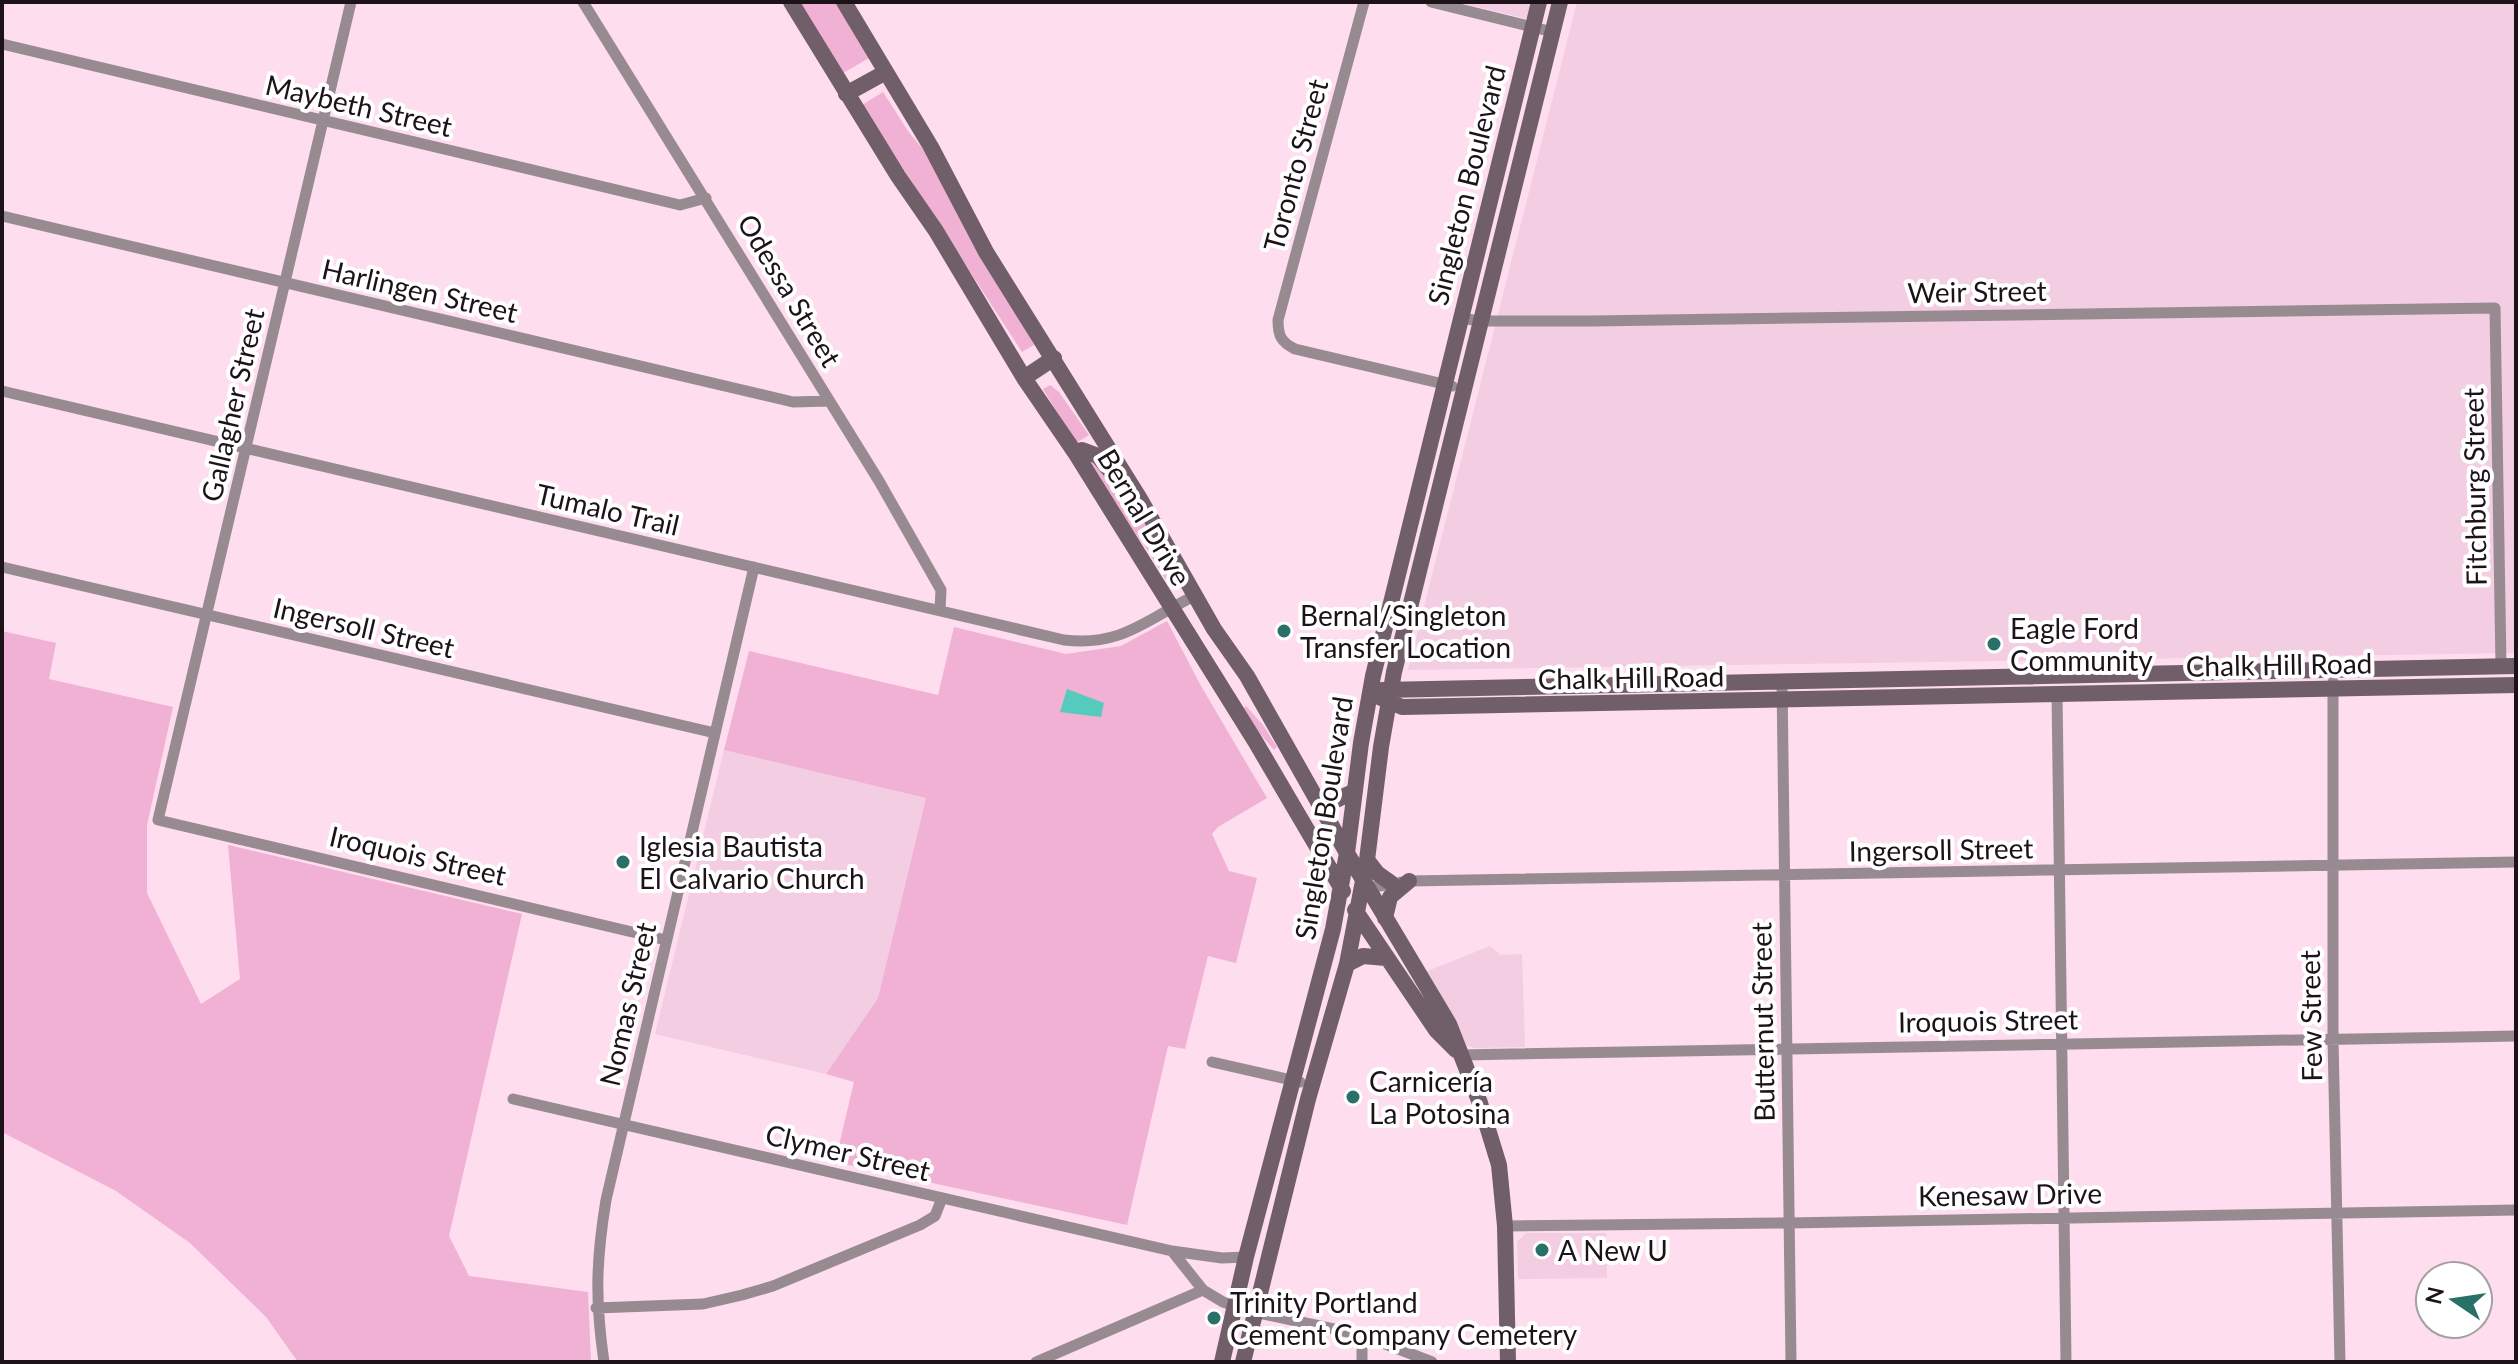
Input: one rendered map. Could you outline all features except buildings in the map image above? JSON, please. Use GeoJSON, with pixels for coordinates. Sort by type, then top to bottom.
{"type":"FeatureCollection","features":[{"type":"Feature","properties":{"kind":"street","name":"Gallagher Street"},"geometry":{"type":"LineString","coordinates":[[158,820],[351,2]]}},
{"type":"Feature","properties":{"kind":"street","name":"Odessa Street"},"geometry":{"type":"LineString","coordinates":[[583,2],[706,198],[941,590],[940,609]]}},
{"type":"Feature","properties":{"kind":"street","name":"Bernal Drive"},"geometry":{"type":"LineString","coordinates":[[791,2],[846,94],[936,231],[1024,378],[1076,454],[1255,741],[1341,888],[1436,1030],[1461,1055]]}},
{"type":"Feature","properties":{"kind":"street","name":"Bernal Drive"},"geometry":{"type":"LineString","coordinates":[[844,2],[931,147],[986,252],[1140,499],[1214,629],[1247,676],[1449,1024],[1480,1103],[1499,1165],[1505,1226],[1508,1362]]}},
{"type":"Feature","properties":{"kind":"street","name":"Toronto Street"},"geometry":{"type":"LineString","coordinates":[[1364,2],[1278,320],[1281,340],[1295,349],[1443,384]]}},
{"type":"Feature","properties":{"kind":"street"},"geometry":{"type":"LineString","coordinates":[[1431,2],[1553,32]]}},
{"type":"Feature","properties":{"kind":"street","name":"Singleton Boulevard"},"geometry":{"type":"LineString","coordinates":[[1222,1362],[1292,1080],[1317,998],[1341,888],[1370,690],[1539,2]]}},
{"type":"Feature","properties":{"kind":"street","name":"Singleton Boulevard"},"geometry":{"type":"LineString","coordinates":[[1243,1362],[1366,884],[1390,696],[1560,2]]}},
{"type":"Feature","properties":{"kind":"street","name":"Maybeth Street"},"geometry":{"type":"LineString","coordinates":[[2,44],[680,205],[706,198]]}},
{"type":"Feature","properties":{"kind":"street"},"geometry":{"type":"LineString","coordinates":[[846,94],[886,72]]}},
{"type":"Feature","properties":{"kind":"street","name":"Harlingen Street"},"geometry":{"type":"LineString","coordinates":[[2,216],[793,402],[829,401]]}},
{"type":"Feature","properties":{"kind":"street","name":"Weir Street"},"geometry":{"type":"LineString","coordinates":[[1459,318],[1481,321],[2495,308]]}},
{"type":"Feature","properties":{"kind":"street","name":"Fitchburg Street"},"geometry":{"type":"LineString","coordinates":[[2495,308],[2508,666]]}},
{"type":"Feature","properties":{"kind":"street"},"geometry":{"type":"LineString","coordinates":[[1024,378],[1054,358]]}},
{"type":"Feature","properties":{"kind":"street"},"geometry":{"type":"LineString","coordinates":[[1443,384],[1464,389]]}},
{"type":"Feature","properties":{"kind":"street","name":"Tumalo Trail"},"geometry":{"type":"LineString","coordinates":[[2,391],[1081,642],[1113,639],[1196,595]]}},
{"type":"Feature","properties":{"kind":"street"},"geometry":{"type":"LineString","coordinates":[[1076,454],[1082,450],[1098,456],[1123,487],[1140,499]]}},
{"type":"Feature","properties":{"kind":"street","name":"Ingersoll Street"},"geometry":{"type":"LineString","coordinates":[[2,567],[715,733]]}},
{"type":"Feature","properties":{"kind":"street","name":"Nomas Street"},"geometry":{"type":"LineString","coordinates":[[604,1362],[596,1308],[598,1250],[606,1200],[754,567]]}},
{"type":"Feature","properties":{"kind":"street","name":"Chalk Hill Road"},"geometry":{"type":"LineString","coordinates":[[1370,690],[1390,696],[1966,677],[2508,666]]}},
{"type":"Feature","properties":{"kind":"street","name":"Few Street"},"geometry":{"type":"LineString","coordinates":[[2333,669],[2333,1039],[2340,1362]]}},
{"type":"Feature","properties":{"kind":"street"},"geometry":{"type":"LineString","coordinates":[[2206,672],[2206,691]]}},
{"type":"Feature","properties":{"kind":"street"},"geometry":{"type":"LineString","coordinates":[[2004,676],[2004,694]]}},
{"type":"Feature","properties":{"kind":"street"},"geometry":{"type":"LineString","coordinates":[[1966,677],[1966,695]]}},
{"type":"Feature","properties":{"kind":"street","name":"Butternut Street"},"geometry":{"type":"LineString","coordinates":[[1782,682],[1791,1362]]}},
{"type":"Feature","properties":{"kind":"street","name":"Chalk Hill Road"},"geometry":{"type":"LineString","coordinates":[[1390,696],[1402,707],[2516,685]]}},
{"type":"Feature","properties":{"kind":"street"},"geometry":{"type":"LineString","coordinates":[[2057,693],[2066,1362]]}},
{"type":"Feature","properties":{"kind":"street"},"geometry":{"type":"LineString","coordinates":[[1318,801],[1334,801],[1355,791]]}},
{"type":"Feature","properties":{"kind":"street","name":"Iroquois Street"},"geometry":{"type":"LineString","coordinates":[[158,820],[666,940]]}},
{"type":"Feature","properties":{"kind":"street"},"geometry":{"type":"LineString","coordinates":[[1367,860],[1377,873],[1391,883]]}},
{"type":"Feature","properties":{"kind":"street","name":"Ingersoll Street"},"geometry":{"type":"LineString","coordinates":[[1366,884],[2516,862]]}},
{"type":"Feature","properties":{"kind":"street"},"geometry":{"type":"LineString","coordinates":[[1385,918],[1390,897],[1409,881]]}},
{"type":"Feature","properties":{"kind":"street"},"geometry":{"type":"LineString","coordinates":[[1347,964],[1363,956],[1386,958]]}},
{"type":"Feature","properties":{"kind":"street","name":"Iroquois Street"},"geometry":{"type":"LineString","coordinates":[[1461,1055],[2516,1036]]}},
{"type":"Feature","properties":{"kind":"street"},"geometry":{"type":"LineString","coordinates":[[1212,1062],[1312,1085]]}},
{"type":"Feature","properties":{"kind":"street","name":"Clymer Street"},"geometry":{"type":"LineString","coordinates":[[513,1099],[1172,1251],[1222,1258],[1246,1257]]}},
{"type":"Feature","properties":{"kind":"street"},"geometry":{"type":"LineString","coordinates":[[596,1308],[703,1304],[773,1286],[920,1225],[935,1216],[942,1198]]}},
{"type":"Feature","properties":{"kind":"street","name":"Kenesaw Drive"},"geometry":{"type":"LineString","coordinates":[[1505,1226],[2516,1210]]}},
{"type":"Feature","properties":{"kind":"street"},"geometry":{"type":"LineString","coordinates":[[1172,1251],[1203,1290],[1235,1306],[1362,1335],[1432,1362]]}},
{"type":"Feature","properties":{"kind":"street"},"geometry":{"type":"LineString","coordinates":[[1036,1362],[1203,1290]]}},
{"type":"Feature","properties":{"kind":"street"},"geometry":{"type":"LineString","coordinates":[[1362,1335],[1362,1362]]}},
{"type":"Feature","properties":{"kind":"shaded area"},"geometry":{"type":"Polygon","coordinates":[[[798,2],[835,2],[869,58],[843,73],[798,2]]]}},
{"type":"Feature","properties":{"kind":"shaded area"},"geometry":{"type":"Polygon","coordinates":[[[1457,2],[1532,2],[1528,19],[1457,2]]]}},
{"type":"Feature","properties":{"kind":"shaded area"},"geometry":{"type":"Polygon","coordinates":[[[1577,2],[2516,2],[2516,653],[1408,670],[1577,2]]]}},
{"type":"Feature","properties":{"kind":"shaded area"},"geometry":{"type":"Polygon","coordinates":[[[883,92],[930,158],[1034,345],[1022,352],[862,105],[883,92]]]}},
{"type":"Feature","properties":{"kind":"shaded area"},"geometry":{"type":"Polygon","coordinates":[[[1050,385],[1059,392],[1089,435],[1076,443],[1043,389],[1050,385]]]}},
{"type":"Feature","properties":{"kind":"shaded area"},"geometry":{"type":"Polygon","coordinates":[[[1093,458],[1137,510],[1178,583],[1170,586],[1114,506],[1087,461],[1093,458]]]}},
{"type":"Feature","properties":{"kind":"shaded area"},"geometry":{"type":"Polygon","coordinates":[[[1167,621],[1267,798],[1218,827],[1212,834],[1229,871],[1257,878],[1236,963],[1208,956],[1185,1049],[1168,1046],[1127,1225],[835,1162],[854,1082],[826,1074],[878,998],[926,798],[724,750],[749,651],[938,695],[954,627],[1066,654],[1121,646],[1167,621]]]}},
{"type":"Feature","properties":{"kind":"shaded area"},"geometry":{"type":"Polygon","coordinates":[[[2,631],[56,643],[49,679],[173,707],[147,825],[147,893],[201,1004],[240,979],[228,845],[522,914],[449,1236],[469,1276],[588,1292],[591,1362],[298,1362],[266,1317],[190,1243],[116,1191],[2,1132],[2,631]]]}},
{"type":"Feature","properties":{"kind":"shaded area"},"geometry":{"type":"Polygon","coordinates":[[[1067,689],[1104,703],[1101,717],[1060,712],[1067,689]]]}},
{"type":"Feature","properties":{"kind":"shaded area"},"geometry":{"type":"Polygon","coordinates":[[[1246,706],[1277,747],[1274,750],[1243,708],[1246,706]]]}},
{"type":"Feature","properties":{"kind":"shaded area"},"geometry":{"type":"Polygon","coordinates":[[[724,750],[926,798],[878,998],[826,1074],[655,1034],[724,750]]]}},
{"type":"Feature","properties":{"kind":"shaded area"},"geometry":{"type":"Polygon","coordinates":[[[1490,946],[1501,955],[1522,954],[1525,1047],[1475,1048],[1465,1045],[1425,972],[1490,946]]]}},
{"type":"Feature","properties":{"kind":"shaded area"},"geometry":{"type":"Polygon","coordinates":[[[1526,1233],[1606,1233],[1607,1278],[1518,1279],[1517,1242],[1526,1233]]]}},
{"type":"Feature","properties":{"kind":"place","name":"Bernal/Singleton Transfer Location"},"geometry":{"type":"Point","coordinates":[1284,631]}},
{"type":"Feature","properties":{"kind":"place","name":"Eagle Ford Community"},"geometry":{"type":"Point","coordinates":[1994,644]}},
{"type":"Feature","properties":{"kind":"place","name":"Iglesia Bautista El Calvario Church"},"geometry":{"type":"Point","coordinates":[623,862]}},
{"type":"Feature","properties":{"kind":"place","name":"Carnicería La Potosina"},"geometry":{"type":"Point","coordinates":[1353,1097]}},
{"type":"Feature","properties":{"kind":"place","name":"A New U"},"geometry":{"type":"Point","coordinates":[1542,1250]}},
{"type":"Feature","properties":{"kind":"place","name":"Trinity Portland Cement Company Cemetery"},"geometry":{"type":"Point","coordinates":[1214,1318]}}]}
